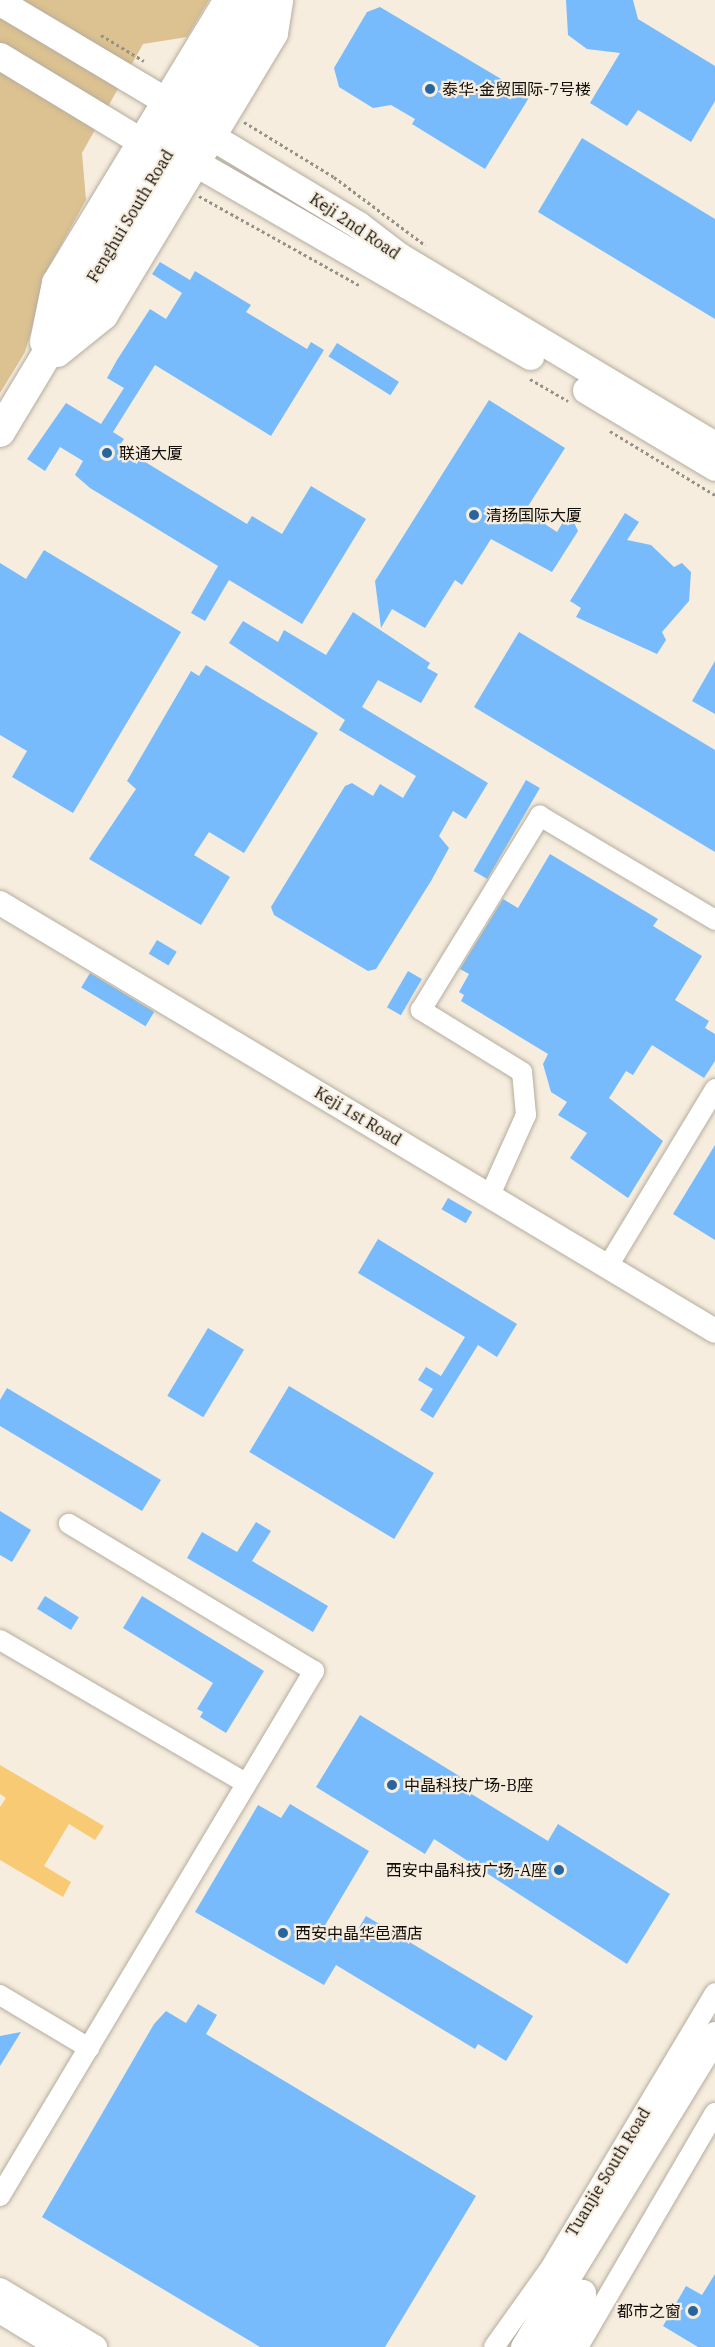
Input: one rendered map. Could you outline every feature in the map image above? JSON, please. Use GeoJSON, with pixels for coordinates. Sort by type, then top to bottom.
{"type":"FeatureCollection","features":[{"type":"Feature","properties":{"kind":"main road"},"geometry":{"type":"LineString","coordinates":[[40,365],[57,283],[166,100],[229,0]]}},
{"type":"Feature","properties":{"kind":"main road","name":"Fenghui South Road"},"geometry":{"type":"LineString","coordinates":[[0,432],[40,365],[182,166],[260,0]]}},
{"type":"Feature","properties":{"kind":"main road"},"geometry":{"type":"LineString","coordinates":[[199,129],[226,111],[273,33],[278,0]]}},
{"type":"Feature","properties":{"kind":"main road","name":"Keji 2nd Road"},"geometry":{"type":"LineString","coordinates":[[0,2],[166,100],[199,129],[715,445]]}},
{"type":"Feature","properties":{"kind":"main road","name":"Keji 2nd Road"},"geometry":{"type":"LineString","coordinates":[[0,56],[182,166],[715,467]]}},
{"type":"Feature","properties":{"kind":"main road","name":"Tuanjie South Road"},"geometry":{"type":"LineString","coordinates":[[524,2347],[715,2036]]}},
{"type":"Feature","properties":{"kind":"main road"},"geometry":{"type":"LineString","coordinates":[[552,2347],[715,2071]]}},
{"type":"Feature","properties":{"kind":"street"},"geometry":{"type":"LineString","coordinates":[[490,1195],[526,1115],[522,1072],[422,1010],[540,816],[715,920]]}},
{"type":"Feature","properties":{"kind":"street","name":"Keji 1st Road"},"geometry":{"type":"LineString","coordinates":[[0,903],[715,1331]]}},
{"type":"Feature","properties":{"kind":"street"},"geometry":{"type":"LineString","coordinates":[[608,1266],[715,1089]]}},
{"type":"Feature","properties":{"kind":"street"},"geometry":{"type":"LineString","coordinates":[[0,2196],[314,1671],[69,1524]]}},
{"type":"Feature","properties":{"kind":"street"},"geometry":{"type":"LineString","coordinates":[[0,1640],[246,1782]]}},
{"type":"Feature","properties":{"kind":"street","name":"Tuanjie South Road"},"geometry":{"type":"LineString","coordinates":[[494,2347],[551,2267],[715,1994]]}},
{"type":"Feature","properties":{"kind":"street"},"geometry":{"type":"LineString","coordinates":[[0,1995],[89,2048]]}},
{"type":"Feature","properties":{"kind":"street"},"geometry":{"type":"LineString","coordinates":[[578,2347],[715,2113]]}},
{"type":"Feature","properties":{"kind":"street"},"geometry":{"type":"LineString","coordinates":[[0,2290],[95,2347]]}},
{"type":"Feature","properties":{"kind":"street"},"geometry":{"type":"LineString","coordinates":[[0,2311],[59,2347]]}},
{"type":"Feature","properties":{"kind":"path","name":"Keji 2nd Road"},"geometry":{"type":"LineString","coordinates":[[226,111],[334,177],[429,248]]}},
{"type":"Feature","properties":{"kind":"path"},"geometry":{"type":"LineString","coordinates":[[182,166],[368,289]]}},
{"type":"Feature","properties":{"kind":"path"},"geometry":{"type":"LineString","coordinates":[[528,377],[576,406]]}},
{"type":"Feature","properties":{"kind":"path"},"geometry":{"type":"LineString","coordinates":[[603,426],[715,495]]}},
{"type":"Feature","properties":{"kind":"shaded area"},"geometry":{"type":"Polygon","coordinates":[[[0,0],[209,0],[187,37],[143,44],[82,153],[86,200],[50,265],[25,352],[0,393],[0,0]]]}},
{"type":"Feature","properties":{"kind":"shaded area"},"geometry":{"type":"Polygon","coordinates":[[[0,1765],[104,1826],[95,1840],[69,1824],[44,1866],[71,1882],[63,1897],[0,1860],[0,1807],[6,1798],[0,1794],[0,1765]]]}},
{"type":"Feature","properties":{"kind":"building"},"geometry":{"type":"Polygon","coordinates":[[[566,0],[633,0],[638,19],[715,66],[715,101],[691,142],[638,110],[627,126],[590,103],[620,53],[587,49],[568,35],[566,0]]]}},
{"type":"Feature","properties":{"kind":"building","name":"泰华·金贸国际-7号楼"},"geometry":{"type":"Polygon","coordinates":[[[380,7],[530,96],[485,169],[412,124],[415,119],[391,105],[373,108],[339,87],[334,68],[367,12],[380,7]]]}},
{"type":"Feature","properties":{"kind":"building"},"geometry":{"type":"Polygon","coordinates":[[[582,138],[715,219],[715,319],[538,212],[582,138]]]}},
{"type":"Feature","properties":{"kind":"building","name":"联通大厦"},"geometry":{"type":"Polygon","coordinates":[[[160,262],[190,280],[195,271],[251,305],[246,312],[307,349],[311,342],[324,350],[271,436],[155,365],[113,432],[124,439],[119,446],[247,524],[252,516],[282,534],[311,486],[366,519],[302,624],[229,580],[205,621],[191,613],[218,566],[90,488],[75,475],[83,461],[60,447],[45,471],[27,459],[66,403],[101,424],[124,388],[107,378],[117,360],[150,309],[166,319],[182,293],[152,274],[160,262]]]}},
{"type":"Feature","properties":{"kind":"building"},"geometry":{"type":"Polygon","coordinates":[[[337,343],[399,382],[390,395],[329,357],[337,343]]]}},
{"type":"Feature","properties":{"kind":"building","name":"清扬国际大厦"},"geometry":{"type":"Polygon","coordinates":[[[489,400],[565,448],[525,511],[557,532],[569,512],[578,531],[552,572],[491,539],[462,585],[455,580],[425,628],[392,609],[381,628],[375,581],[489,400]]]}},
{"type":"Feature","properties":{"kind":"building"},"geometry":{"type":"Polygon","coordinates":[[[625,513],[639,522],[627,540],[651,545],[674,567],[682,563],[691,572],[689,601],[662,632],[666,640],[657,654],[576,617],[581,608],[570,601],[625,513]]]}},
{"type":"Feature","properties":{"kind":"building"},"geometry":{"type":"Polygon","coordinates":[[[44,550],[181,632],[73,813],[12,777],[27,751],[0,735],[0,563],[26,579],[44,550]]]}},
{"type":"Feature","properties":{"kind":"building"},"geometry":{"type":"Polygon","coordinates":[[[353,612],[430,663],[427,668],[438,674],[421,703],[378,680],[362,707],[488,783],[466,819],[453,811],[439,836],[449,848],[376,969],[368,971],[274,915],[271,907],[345,786],[352,783],[373,796],[380,784],[403,798],[416,776],[339,730],[345,720],[229,643],[243,621],[278,642],[284,630],[326,655],[353,612]]]}},
{"type":"Feature","properties":{"kind":"building"},"geometry":{"type":"Polygon","coordinates":[[[519,632],[715,750],[715,852],[474,707],[519,632]]]}},
{"type":"Feature","properties":{"kind":"building"},"geometry":{"type":"Polygon","coordinates":[[[715,661],[715,714],[692,701],[715,661]]]}},
{"type":"Feature","properties":{"kind":"building"},"geometry":{"type":"Polygon","coordinates":[[[206,665],[318,733],[244,853],[209,832],[194,855],[230,877],[201,925],[89,859],[136,789],[127,781],[191,671],[199,676],[206,665]]]}},
{"type":"Feature","properties":{"kind":"building"},"geometry":{"type":"Polygon","coordinates":[[[526,780],[540,788],[487,879],[474,871],[526,780]]]}},
{"type":"Feature","properties":{"kind":"building"},"geometry":{"type":"Polygon","coordinates":[[[550,854],[658,919],[653,926],[702,956],[675,1000],[709,1021],[705,1028],[715,1034],[715,1061],[704,1078],[652,1045],[633,1075],[626,1071],[609,1098],[663,1141],[628,1198],[570,1158],[587,1133],[558,1115],[567,1102],[551,1092],[543,1064],[548,1054],[461,1001],[464,995],[459,992],[469,974],[460,969],[503,899],[518,908],[550,854]]]}},
{"type":"Feature","properties":{"kind":"building"},"geometry":{"type":"Polygon","coordinates":[[[157,940],[177,952],[168,966],[149,954],[157,940]]]}},
{"type":"Feature","properties":{"kind":"building"},"geometry":{"type":"Polygon","coordinates":[[[408,971],[422,979],[401,1015],[387,1007],[408,971]]]}},
{"type":"Feature","properties":{"kind":"building"},"geometry":{"type":"Polygon","coordinates":[[[90,973],[154,1012],[146,1026],[81,988],[90,973]]]}},
{"type":"Feature","properties":{"kind":"building"},"geometry":{"type":"Polygon","coordinates":[[[715,1145],[715,1240],[673,1214],[715,1145]]]}},
{"type":"Feature","properties":{"kind":"building"},"geometry":{"type":"Polygon","coordinates":[[[448,1198],[472,1212],[466,1223],[442,1209],[448,1198]]]}},
{"type":"Feature","properties":{"kind":"building"},"geometry":{"type":"Polygon","coordinates":[[[378,1239],[517,1324],[497,1357],[478,1345],[433,1418],[420,1410],[433,1389],[418,1380],[426,1367],[441,1376],[465,1337],[358,1273],[378,1239]]]}},
{"type":"Feature","properties":{"kind":"building"},"geometry":{"type":"Polygon","coordinates":[[[208,1328],[244,1350],[203,1417],[167,1396],[208,1328]]]}},
{"type":"Feature","properties":{"kind":"building"},"geometry":{"type":"Polygon","coordinates":[[[289,1386],[434,1473],[394,1539],[249,1452],[289,1386]]]}},
{"type":"Feature","properties":{"kind":"building"},"geometry":{"type":"Polygon","coordinates":[[[7,1388],[161,1480],[142,1511],[0,1426],[0,1400],[7,1388]]]}},
{"type":"Feature","properties":{"kind":"building"},"geometry":{"type":"Polygon","coordinates":[[[0,1511],[31,1530],[12,1562],[0,1555],[0,1511]]]}},
{"type":"Feature","properties":{"kind":"building"},"geometry":{"type":"Polygon","coordinates":[[[256,1522],[271,1531],[252,1561],[328,1606],[313,1632],[187,1558],[202,1532],[237,1552],[256,1522]]]}},
{"type":"Feature","properties":{"kind":"building"},"geometry":{"type":"Polygon","coordinates":[[[45,1596],[79,1617],[71,1630],[37,1609],[45,1596]]]}},
{"type":"Feature","properties":{"kind":"building"},"geometry":{"type":"Polygon","coordinates":[[[142,1596],[264,1671],[226,1733],[200,1717],[203,1712],[197,1709],[213,1683],[123,1628],[142,1596]]]}},
{"type":"Feature","properties":{"kind":"building"},"geometry":{"type":"Polygon","coordinates":[[[360,1715],[469,1782],[465,1790],[548,1841],[558,1824],[670,1894],[627,1964],[434,1839],[425,1854],[316,1787],[360,1715]]]}},
{"type":"Feature","properties":{"kind":"building","name":"西安中晶华邑酒店"},"geometry":{"type":"Polygon","coordinates":[[[290,1804],[369,1851],[324,1927],[350,1943],[366,1916],[533,2016],[506,2061],[478,2044],[475,2049],[336,1965],[324,1985],[195,1912],[258,1805],[281,1818],[290,1804]]]}},
{"type":"Feature","properties":{"kind":"building"},"geometry":{"type":"Polygon","coordinates":[[[198,2004],[217,2015],[206,2034],[476,2196],[385,2347],[260,2347],[42,2217],[154,2024],[166,2011],[186,2023],[198,2004]]]}},
{"type":"Feature","properties":{"kind":"building"},"geometry":{"type":"Polygon","coordinates":[[[21,2032],[0,2066],[0,2036],[21,2032]]]}},
{"type":"Feature","properties":{"kind":"building","name":"都市之窗"},"geometry":{"type":"Polygon","coordinates":[[[715,2274],[715,2347],[698,2347],[663,2326],[686,2286],[702,2295],[715,2274]]]}},
{"type":"Feature","properties":{"kind":"place","name":"泰华·金贸国际-7号楼"},"geometry":{"type":"Point","coordinates":[430,89]}},
{"type":"Feature","properties":{"kind":"place","name":"联通大厦"},"geometry":{"type":"Point","coordinates":[107,453]}},
{"type":"Feature","properties":{"kind":"place","name":"清扬国际大厦"},"geometry":{"type":"Point","coordinates":[474,515]}},
{"type":"Feature","properties":{"kind":"place","name":"中晶科技广场-B座"},"geometry":{"type":"Point","coordinates":[392,1785]}},
{"type":"Feature","properties":{"kind":"place","name":"西安中晶科技广场-A座"},"geometry":{"type":"Point","coordinates":[559,1870]}},
{"type":"Feature","properties":{"kind":"place","name":"西安中晶华邑酒店"},"geometry":{"type":"Point","coordinates":[283,1933]}},
{"type":"Feature","properties":{"kind":"place","name":"都市之窗"},"geometry":{"type":"Point","coordinates":[693,2311]}}]}
